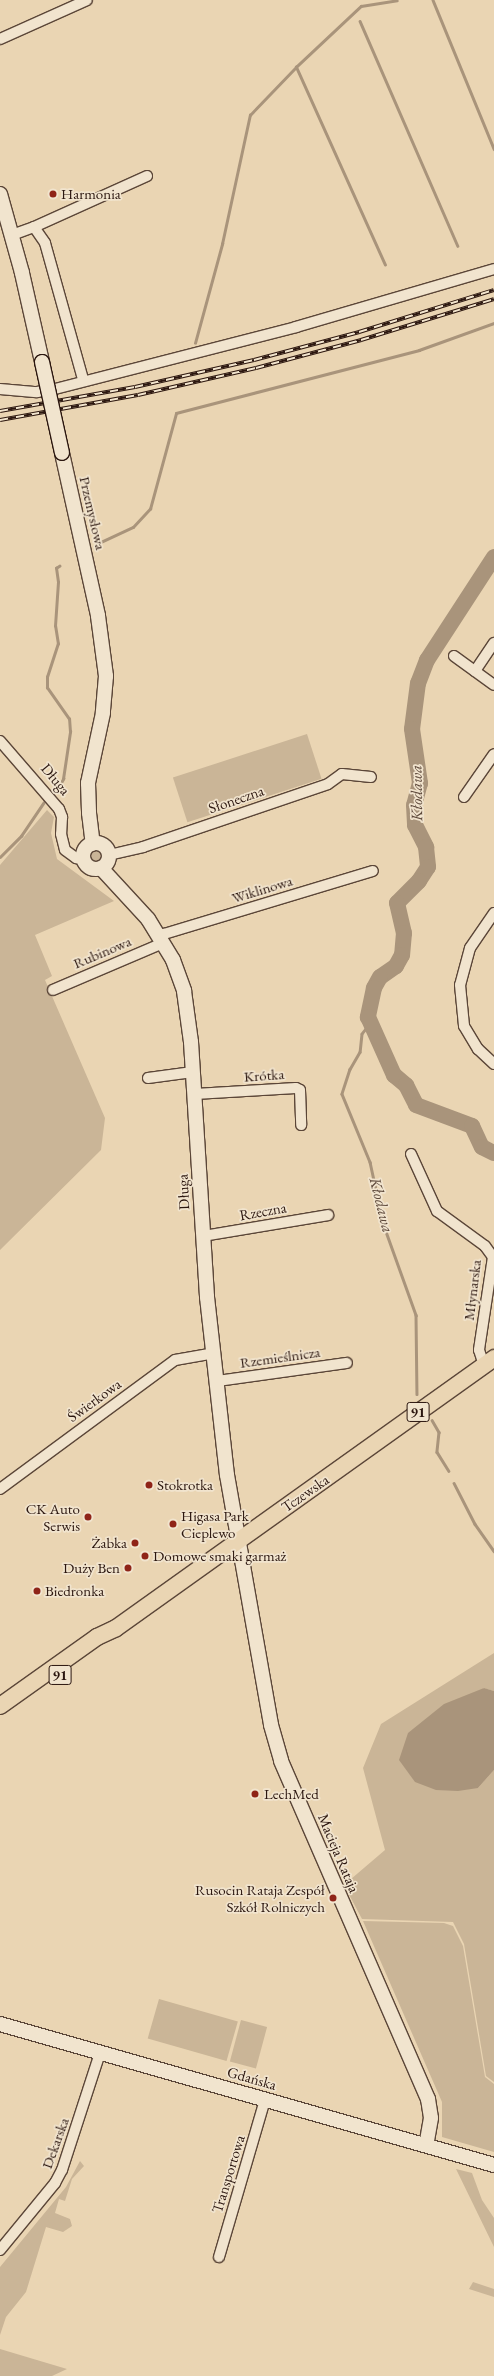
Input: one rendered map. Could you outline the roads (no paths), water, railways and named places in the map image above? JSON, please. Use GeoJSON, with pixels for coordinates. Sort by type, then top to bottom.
{"type":"FeatureCollection","features":[{"type":"Feature","properties":{"kind":"main road","name":"Tczewska"},"geometry":{"type":"LineString","coordinates":[[0,1706],[97,1637],[116,1628],[237,1540],[490,1361]]}},
{"type":"Feature","properties":{"kind":"main road","name":"Tczewska"},"geometry":{"type":"LineString","coordinates":[[0,1718],[101,1645],[116,1628]]}},
{"type":"Feature","properties":{"kind":"street"},"geometry":{"type":"LineString","coordinates":[[0,39],[88,0]]}},
{"type":"Feature","properties":{"kind":"street"},"geometry":{"type":"LineString","coordinates":[[12,235],[34,227],[147,176]]}},
{"type":"Feature","properties":{"kind":"street","name":"Przemysłowa"},"geometry":{"type":"LineString","coordinates":[[0,194],[12,235],[42,362],[98,616],[106,676],[103,713],[88,783],[89,813],[94,844]]}},
{"type":"Feature","properties":{"kind":"street"},"geometry":{"type":"LineString","coordinates":[[34,227],[46,243],[83,379]]}},
{"type":"Feature","properties":{"kind":"street"},"geometry":{"type":"LineString","coordinates":[[0,389],[38,392],[83,379],[296,327],[494,269]]}},
{"type":"Feature","properties":{"kind":"street"},"geometry":{"type":"LineString","coordinates":[[475,671],[494,643]]}},
{"type":"Feature","properties":{"kind":"street"},"geometry":{"type":"LineString","coordinates":[[454,656],[494,685]]}},
{"type":"Feature","properties":{"kind":"street","name":"Długa"},"geometry":{"type":"LineString","coordinates":[[0,741],[59,809],[62,817],[61,834],[65,850],[76,858],[84,859],[89,866],[101,868],[135,904],[161,940],[173,960],[186,997],[195,1094],[203,1236],[213,1353],[237,1540]]}},
{"type":"Feature","properties":{"kind":"street"},"geometry":{"type":"LineString","coordinates":[[464,797],[494,754]]}},
{"type":"Feature","properties":{"kind":"street","name":"Słoneczna"},"geometry":{"type":"LineString","coordinates":[[109,855],[143,848],[328,784],[342,774],[371,777]]}},
{"type":"Feature","properties":{"kind":"street"},"geometry":{"type":"LineString","coordinates":[[84,859],[86,849],[94,844],[104,846],[109,855],[101,868]]}},
{"type":"Feature","properties":{"kind":"street","name":"Wiklinowa"},"geometry":{"type":"LineString","coordinates":[[161,940],[164,934],[373,871]]}},
{"type":"Feature","properties":{"kind":"street"},"geometry":{"type":"LineString","coordinates":[[494,913],[470,948],[465,962],[460,996],[462,1019],[468,1034],[478,1049],[494,1064]]}},
{"type":"Feature","properties":{"kind":"street","name":"Rubinowa"},"geometry":{"type":"LineString","coordinates":[[53,990],[161,940]]}},
{"type":"Feature","properties":{"kind":"street"},"geometry":{"type":"LineString","coordinates":[[148,1078],[193,1072]]}},
{"type":"Feature","properties":{"kind":"street","name":"Krótka"},"geometry":{"type":"LineString","coordinates":[[195,1094],[296,1088],[300,1090],[301,1125]]}},
{"type":"Feature","properties":{"kind":"street","name":"Młynarska"},"geometry":{"type":"LineString","coordinates":[[411,1154],[437,1211],[485,1246],[492,1257],[479,1350],[490,1361]]}},
{"type":"Feature","properties":{"kind":"street","name":"Rzeczna"},"geometry":{"type":"LineString","coordinates":[[203,1236],[328,1215]]}},
{"type":"Feature","properties":{"kind":"street","name":"Świerkowa"},"geometry":{"type":"LineString","coordinates":[[0,1489],[175,1360],[213,1353]]}},
{"type":"Feature","properties":{"kind":"street","name":"Rzemieślnicza"},"geometry":{"type":"LineString","coordinates":[[217,1381],[347,1363]]}},
{"type":"Feature","properties":{"kind":"street","name":"Macieja Rataja"},"geometry":{"type":"LineString","coordinates":[[237,1540],[278,1751],[428,2099],[431,2118],[426,2145]]}},
{"type":"Feature","properties":{"kind":"street","name":"Gdańska"},"geometry":{"type":"LineString","coordinates":[[0,2024],[494,2165]]}},
{"type":"Feature","properties":{"kind":"street","name":"Dekarska"},"geometry":{"type":"LineString","coordinates":[[0,2250],[55,2183],[62,2170],[100,2053]]}},
{"type":"Feature","properties":{"kind":"street","name":"Transportowa"},"geometry":{"type":"LineString","coordinates":[[219,2257],[265,2100]]}},
{"type":"Feature","properties":{"kind":"waterway"},"geometry":{"type":"LineString","coordinates":[[385,265],[296,67],[361,6],[397,0]]}},
{"type":"Feature","properties":{"kind":"waterway"},"geometry":{"type":"LineString","coordinates":[[433,0],[494,149]]}},
{"type":"Feature","properties":{"kind":"waterway"},"geometry":{"type":"LineString","coordinates":[[360,21],[458,246]]}},
{"type":"Feature","properties":{"kind":"waterway"},"geometry":{"type":"LineString","coordinates":[[195,343],[222,244],[250,115],[296,67]]}},
{"type":"Feature","properties":{"kind":"waterway"},"geometry":{"type":"LineString","coordinates":[[101,542],[133,527],[150,509],[176,413],[419,350],[494,323]]}},
{"type":"Feature","properties":{"kind":"waterway","name":"Kłodawa"},"geometry":{"type":"LineString","coordinates":[[494,557],[427,660],[418,683],[412,729],[420,783],[414,805],[415,825],[426,847],[428,867],[419,881],[397,903],[404,933],[402,955],[396,966],[380,977],[374,988],[368,1017],[394,1075],[406,1085],[416,1105],[472,1126],[482,1147],[494,1153]]}},
{"type":"Feature","properties":{"kind":"waterway"},"geometry":{"type":"LineString","coordinates":[[57,790],[63,779],[70,732],[69,719],[47,688],[47,677],[58,644],[55,626],[58,582],[56,568],[59,566]]}},
{"type":"Feature","properties":{"kind":"waterway"},"geometry":{"type":"LineString","coordinates":[[0,857],[21,836],[43,803]]}},
{"type":"Feature","properties":{"kind":"waterway","name":"Kłodawa"},"geometry":{"type":"LineString","coordinates":[[369,1025],[362,1034],[360,1052],[350,1069],[342,1094],[370,1162],[384,1226],[416,1315],[417,1394]]}},
{"type":"Feature","properties":{"kind":"waterway","name":"Kłodawa"},"geometry":{"type":"LineString","coordinates":[[432,1420],[439,1432],[437,1452],[449,1471]]}},
{"type":"Feature","properties":{"kind":"waterway","name":"Kłodawa"},"geometry":{"type":"LineString","coordinates":[[454,1483],[475,1524],[494,1551]]}},
{"type":"Feature","properties":{"kind":"railway"},"geometry":{"type":"LineString","coordinates":[[0,411],[135,387],[254,360],[359,332],[494,290]]}},
{"type":"Feature","properties":{"kind":"railway"},"geometry":{"type":"LineString","coordinates":[[0,420],[138,395],[256,368],[361,340],[494,299]]}},
{"type":"Feature","properties":{"kind":"place","name":"Harmonia"},"geometry":{"type":"Point","coordinates":[53,194]}},
{"type":"Feature","properties":{"kind":"place","name":"Stokrotka"},"geometry":{"type":"Point","coordinates":[149,1485]}},
{"type":"Feature","properties":{"kind":"place","name":"CK Auto Serwis"},"geometry":{"type":"Point","coordinates":[88,1517]}},
{"type":"Feature","properties":{"kind":"place","name":"Higasa Park Cieplewo"},"geometry":{"type":"Point","coordinates":[173,1524]}},
{"type":"Feature","properties":{"kind":"place","name":"Żabka"},"geometry":{"type":"Point","coordinates":[135,1543]}},
{"type":"Feature","properties":{"kind":"place","name":"Domowe smaki garmaż"},"geometry":{"type":"Point","coordinates":[145,1556]}},
{"type":"Feature","properties":{"kind":"place","name":"Duży Ben"},"geometry":{"type":"Point","coordinates":[128,1568]}},
{"type":"Feature","properties":{"kind":"place","name":"Biedronka"},"geometry":{"type":"Point","coordinates":[37,1591]}},
{"type":"Feature","properties":{"kind":"place","name":"LechMed"},"geometry":{"type":"Point","coordinates":[255,1794]}},
{"type":"Feature","properties":{"kind":"place","name":"Rusocin Rataja Zespół Szkół Rolniczych"},"geometry":{"type":"Point","coordinates":[333,1898]}}]}
